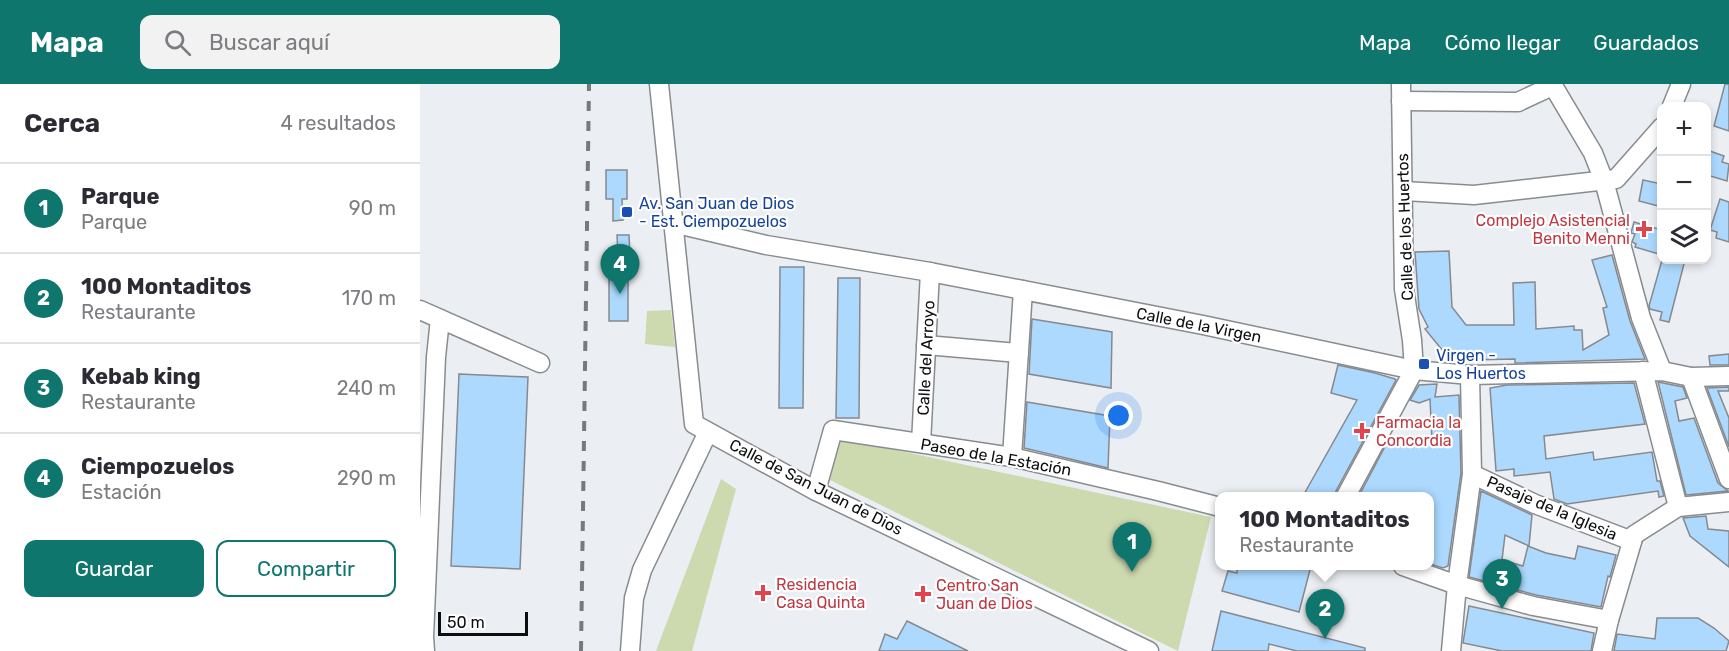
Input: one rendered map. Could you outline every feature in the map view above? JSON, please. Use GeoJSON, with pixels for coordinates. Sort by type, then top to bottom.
{"type":"FeatureCollection","features":[{"type":"Feature","properties":{"kind":"street","name":"Calle de San Juan de Dios"},"geometry":{"type":"LineString","coordinates":[[659,84],[694,424],[816,491],[1149,651]]}},
{"type":"Feature","properties":{"kind":"street"},"geometry":{"type":"LineString","coordinates":[[1674,102],[1681,84]]}},
{"type":"Feature","properties":{"kind":"street"},"geometry":{"type":"LineString","coordinates":[[1401,92],[1518,102],[1552,85],[1593,153],[1604,181],[1641,318],[1662,371]]}},
{"type":"Feature","properties":{"kind":"street","name":"Calle de los Huertos"},"geometry":{"type":"LineString","coordinates":[[1401,92],[1404,289],[1412,340],[1413,369]]}},
{"type":"Feature","properties":{"kind":"street"},"geometry":{"type":"LineString","coordinates":[[1404,190],[1474,195],[1616,179],[1657,133]]}},
{"type":"Feature","properties":{"kind":"street","name":"Calle de la Virgen"},"geometry":{"type":"LineString","coordinates":[[673,223],[766,244],[930,272],[1413,369],[1470,375],[1662,371],[1692,377],[1729,376]]}},
{"type":"Feature","properties":{"kind":"street","name":"Calle del Arroyo"},"geometry":{"type":"LineString","coordinates":[[921,443],[930,272]]}},
{"type":"Feature","properties":{"kind":"street"},"geometry":{"type":"LineString","coordinates":[[1012,457],[1023,290]]}},
{"type":"Feature","properties":{"kind":"street"},"geometry":{"type":"LineString","coordinates":[[420,310],[540,363]]}},
{"type":"Feature","properties":{"kind":"street"},"geometry":{"type":"LineString","coordinates":[[425,651],[423,637],[436,357],[440,319]]}},
{"type":"Feature","properties":{"kind":"street"},"geometry":{"type":"LineString","coordinates":[[926,345],[1019,352]]}},
{"type":"Feature","properties":{"kind":"street"},"geometry":{"type":"LineString","coordinates":[[1348,492],[1413,369]]}},
{"type":"Feature","properties":{"kind":"street"},"geometry":{"type":"LineString","coordinates":[[1643,371],[1678,507]]}},
{"type":"Feature","properties":{"kind":"street"},"geometry":{"type":"LineString","coordinates":[[1451,651],[1457,585],[1472,474],[1470,375]]}},
{"type":"Feature","properties":{"kind":"street"},"geometry":{"type":"LineString","coordinates":[[1692,377],[1729,479]]}},
{"type":"Feature","properties":{"kind":"street","name":"Paseo de la Estación"},"geometry":{"type":"LineString","coordinates":[[816,491],[833,430],[1012,457],[1215,506]]}},
{"type":"Feature","properties":{"kind":"street"},"geometry":{"type":"LineString","coordinates":[[630,651],[634,598],[642,570],[708,432]]}},
{"type":"Feature","properties":{"kind":"street","name":"Pasaje de la Iglesia"},"geometry":{"type":"LineString","coordinates":[[1472,474],[1535,504],[1633,538]]}},
{"type":"Feature","properties":{"kind":"street"},"geometry":{"type":"LineString","coordinates":[[1602,651],[1633,538],[1678,507],[1729,502]]}},
{"type":"Feature","properties":{"kind":"street"},"geometry":{"type":"LineString","coordinates":[[1414,570],[1457,585],[1533,606],[1609,620]]}},
{"type":"Feature","properties":{"kind":"green space"},"geometry":{"type":"Polygon","coordinates":[[[671,310],[675,347],[645,344],[647,311],[671,310]]]}},
{"type":"Feature","properties":{"kind":"green space"},"geometry":{"type":"Polygon","coordinates":[[[839,438],[1211,517],[1178,651],[830,480],[839,438]]]}},
{"type":"Feature","properties":{"kind":"green space"},"geometry":{"type":"Polygon","coordinates":[[[721,479],[736,489],[692,651],[656,651],[721,479]]]}},
{"type":"Feature","properties":{"kind":"building"},"geometry":{"type":"Polygon","coordinates":[[[1725,84],[1729,84],[1729,131],[1714,126],[1725,84]]]}},
{"type":"Feature","properties":{"kind":"building"},"geometry":{"type":"Polygon","coordinates":[[[1711,151],[1724,156],[1722,162],[1729,164],[1727,181],[1711,176],[1711,151]]]}},
{"type":"Feature","properties":{"kind":"building"},"geometry":{"type":"Polygon","coordinates":[[[606,170],[627,170],[627,199],[622,199],[623,220],[613,221],[613,199],[606,199],[606,170]]]}},
{"type":"Feature","properties":{"kind":"building"},"geometry":{"type":"Polygon","coordinates":[[[1643,180],[1657,183],[1657,206],[1639,201],[1643,180]]]}},
{"type":"Feature","properties":{"kind":"building"},"geometry":{"type":"Polygon","coordinates":[[[1720,199],[1729,202],[1729,242],[1716,238],[1717,232],[1711,230],[1720,199]]]}},
{"type":"Feature","properties":{"kind":"building"},"geometry":{"type":"Polygon","coordinates":[[[1634,222],[1657,229],[1657,254],[1635,247],[1636,244],[1632,242],[1635,234],[1631,233],[1634,222]]]}},
{"type":"Feature","properties":{"kind":"building"},"geometry":{"type":"Polygon","coordinates":[[[617,235],[629,235],[630,255],[618,255],[617,235]]]}},
{"type":"Feature","properties":{"kind":"building"},"geometry":{"type":"Polygon","coordinates":[[[1449,251],[1452,307],[1466,325],[1514,325],[1513,283],[1535,282],[1536,329],[1574,326],[1574,330],[1582,330],[1583,350],[1609,335],[1603,308],[1607,307],[1592,260],[1612,255],[1630,321],[1645,359],[1515,363],[1515,359],[1471,360],[1471,357],[1456,354],[1447,349],[1443,351],[1425,329],[1428,327],[1419,309],[1415,252],[1449,251]]]}},
{"type":"Feature","properties":{"kind":"building"},"geometry":{"type":"Polygon","coordinates":[[[1661,264],[1684,264],[1669,322],[1660,320],[1662,312],[1650,309],[1661,264]]]}},
{"type":"Feature","properties":{"kind":"building"},"geometry":{"type":"Polygon","coordinates":[[[780,267],[804,267],[803,408],[779,408],[780,267]]]}},
{"type":"Feature","properties":{"kind":"building"},"geometry":{"type":"Polygon","coordinates":[[[609,276],[628,277],[628,321],[609,321],[609,276]]]}},
{"type":"Feature","properties":{"kind":"building"},"geometry":{"type":"Polygon","coordinates":[[[838,278],[860,278],[859,418],[836,418],[838,278]]]}},
{"type":"Feature","properties":{"kind":"building"},"geometry":{"type":"Polygon","coordinates":[[[1032,319],[1112,332],[1111,388],[1029,374],[1032,319]]]}},
{"type":"Feature","properties":{"kind":"building"},"geometry":{"type":"Polygon","coordinates":[[[1729,354],[1729,365],[1710,365],[1709,356],[1729,354]]]}},
{"type":"Feature","properties":{"kind":"building"},"geometry":{"type":"Polygon","coordinates":[[[1338,365],[1396,380],[1336,492],[1305,492],[1357,400],[1331,393],[1338,365]]]}},
{"type":"Feature","properties":{"kind":"building"},"geometry":{"type":"Polygon","coordinates":[[[459,374],[528,377],[520,569],[451,566],[459,374]]]}},
{"type":"Feature","properties":{"kind":"building"},"geometry":{"type":"Polygon","coordinates":[[[1658,382],[1683,387],[1687,398],[1675,401],[1679,421],[1694,418],[1718,483],[1728,491],[1686,495],[1658,382]]]}},
{"type":"Feature","properties":{"kind":"building"},"geometry":{"type":"Polygon","coordinates":[[[1634,383],[1645,424],[1544,436],[1546,459],[1593,452],[1594,460],[1652,452],[1657,481],[1660,481],[1664,496],[1659,497],[1658,491],[1567,504],[1554,499],[1550,472],[1514,476],[1514,469],[1496,471],[1490,388],[1507,385],[1634,383]]]}},
{"type":"Feature","properties":{"kind":"building"},"geometry":{"type":"Polygon","coordinates":[[[1437,384],[1435,397],[1459,395],[1461,473],[1448,566],[1443,568],[1434,565],[1434,492],[1361,492],[1390,437],[1432,442],[1430,399],[1419,403],[1410,400],[1419,385],[1437,384]]]}},
{"type":"Feature","properties":{"kind":"building"},"geometry":{"type":"Polygon","coordinates":[[[1729,387],[1729,391],[1718,391],[1729,418],[1729,447],[1707,388],[1729,387]]]}},
{"type":"Feature","properties":{"kind":"building"},"geometry":{"type":"Polygon","coordinates":[[[1027,402],[1110,416],[1108,468],[1024,448],[1027,402]]]}},
{"type":"Feature","properties":{"kind":"building"},"geometry":{"type":"Polygon","coordinates":[[[1481,491],[1532,515],[1529,546],[1505,535],[1502,560],[1523,566],[1528,546],[1546,553],[1575,559],[1578,546],[1616,555],[1610,577],[1608,576],[1601,607],[1536,595],[1469,577],[1481,491]]]}},
{"type":"Feature","properties":{"kind":"building"},"geometry":{"type":"Polygon","coordinates":[[[1706,516],[1708,529],[1729,531],[1729,567],[1690,536],[1683,518],[1706,516]]]}},
{"type":"Feature","properties":{"kind":"building"},"geometry":{"type":"Polygon","coordinates":[[[1237,570],[1310,570],[1299,612],[1222,591],[1228,571],[1237,573],[1237,570]]]}},
{"type":"Feature","properties":{"kind":"building"},"geometry":{"type":"Polygon","coordinates":[[[1469,606],[1594,633],[1591,651],[1502,651],[1463,643],[1469,606]]]}},
{"type":"Feature","properties":{"kind":"building"},"geometry":{"type":"Polygon","coordinates":[[[1221,611],[1365,648],[1365,651],[1297,651],[1269,644],[1268,651],[1212,651],[1221,611]]]}},
{"type":"Feature","properties":{"kind":"building"},"geometry":{"type":"Polygon","coordinates":[[[1657,618],[1698,618],[1729,641],[1726,651],[1614,651],[1617,634],[1655,639],[1657,618]]]}},
{"type":"Feature","properties":{"kind":"building"},"geometry":{"type":"Polygon","coordinates":[[[907,621],[968,651],[879,651],[885,634],[897,639],[907,621]]]}},
{"type":"Feature","properties":{"kind":"railway"},"geometry":{"type":"LineString","coordinates":[[581,651],[589,84]]}},
{"type":"Feature","properties":{"kind":"place","name":"Av. San Juan de Dios - Est. Ciempozuelos"},"geometry":{"type":"Point","coordinates":[627,212]}},
{"type":"Feature","properties":{"kind":"place","name":"Complejo Asistencial Benito Menni"},"geometry":{"type":"Point","coordinates":[1644,229]}},
{"type":"Feature","properties":{"kind":"place","name":"Ciempozuelos"},"geometry":{"type":"Point","coordinates":[620,294]}},
{"type":"Feature","properties":{"kind":"place","name":"Virgen - Los Huertos"},"geometry":{"type":"Point","coordinates":[1424,364]}},
{"type":"Feature","properties":{"kind":"place","name":"Farmacia la Concordia"},"geometry":{"type":"Point","coordinates":[1362,431]}},
{"type":"Feature","properties":{"kind":"place","name":"Parque"},"geometry":{"type":"Point","coordinates":[1132,572]}},
{"type":"Feature","properties":{"kind":"place","name":"Residencia Casa Quinta"},"geometry":{"type":"Point","coordinates":[763,593]}},
{"type":"Feature","properties":{"kind":"place","name":"Centro San Juan de Dios"},"geometry":{"type":"Point","coordinates":[923,594]}},
{"type":"Feature","properties":{"kind":"place","name":"Kebab king"},"geometry":{"type":"Point","coordinates":[1502,609]}},
{"type":"Feature","properties":{"kind":"place","name":"100 Montaditos"},"geometry":{"type":"Point","coordinates":[1325,639]}}]}
